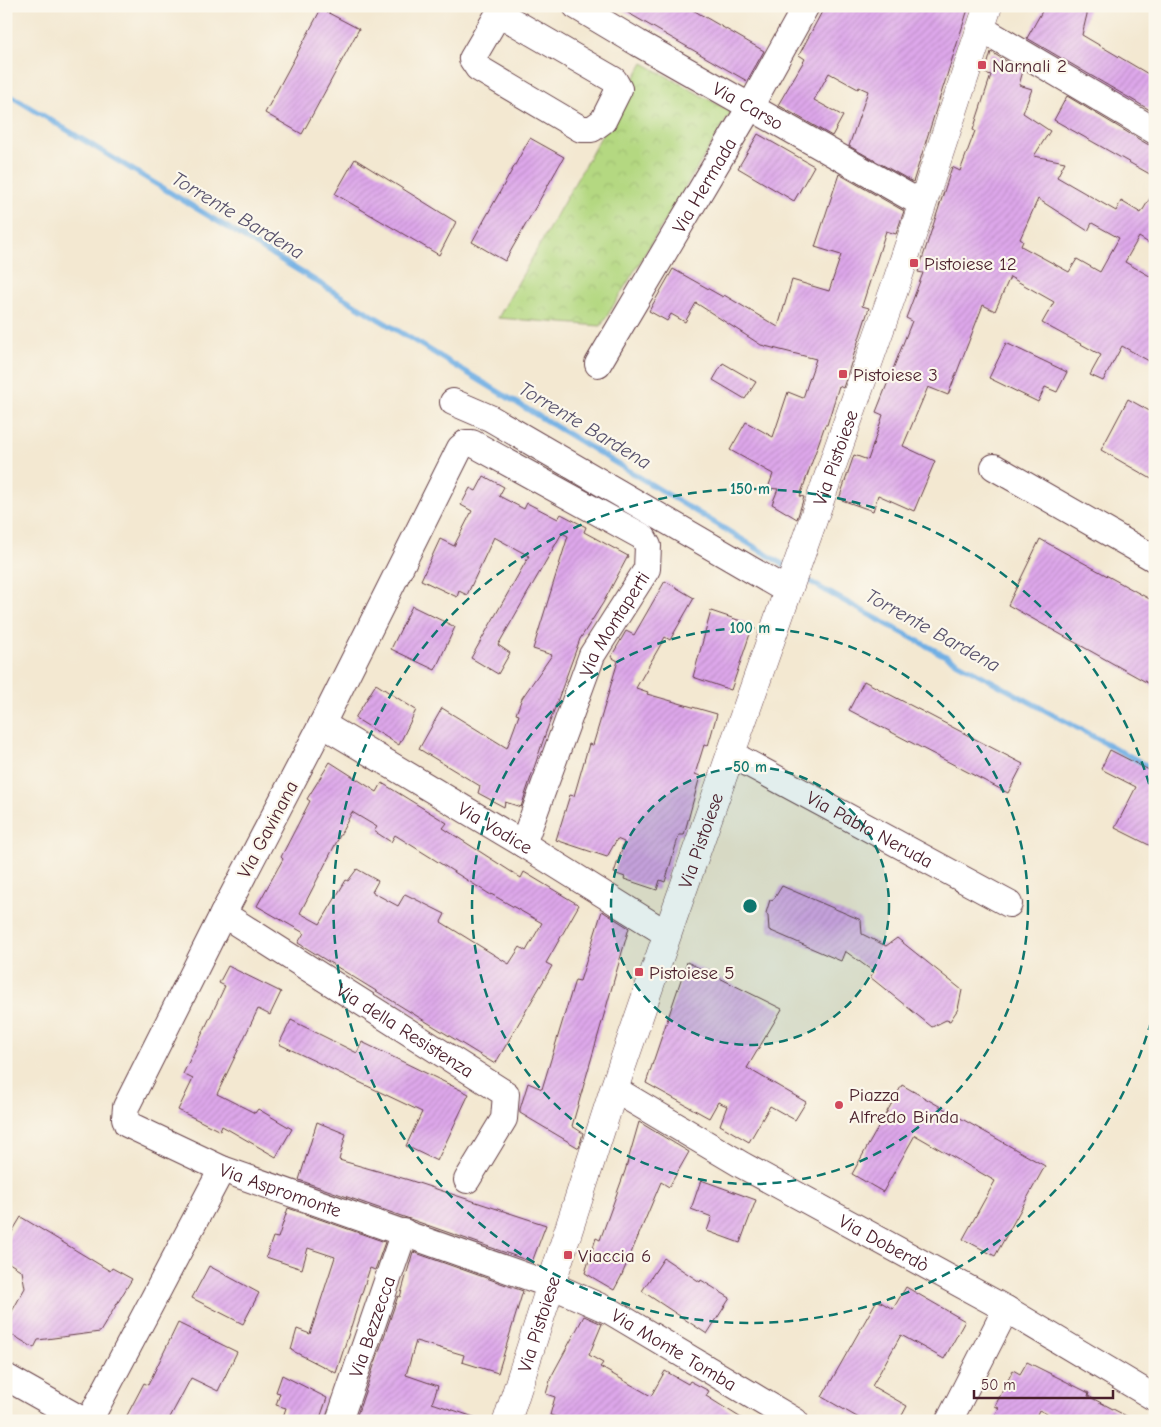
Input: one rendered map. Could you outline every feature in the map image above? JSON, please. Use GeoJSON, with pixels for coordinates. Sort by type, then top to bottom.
{"type":"FeatureCollection","features":[{"type":"Feature","properties":{"kind":"main road","name":"Via Pistoiese"},"geometry":{"type":"LineString","coordinates":[[508,1421],[614,1089],[896,284],[985,18]]}},
{"type":"Feature","properties":{"kind":"street","name":"Via Carso"},"geometry":{"type":"LineString","coordinates":[[576,6],[922,204]]}},
{"type":"Feature","properties":{"kind":"street","name":"Via Hermada"},"geometry":{"type":"LineString","coordinates":[[598,364],[750,107],[806,6]]}},
{"type":"Feature","properties":{"kind":"street"},"geometry":{"type":"LineString","coordinates":[[502,10],[614,80],[619,89],[603,121],[592,129],[581,129],[478,68],[472,59],[502,10]]}},
{"type":"Feature","properties":{"kind":"street"},"geometry":{"type":"LineString","coordinates":[[985,18],[1155,131]]}},
{"type":"Feature","properties":{"kind":"street"},"geometry":{"type":"LineString","coordinates":[[614,80],[638,43]]}},
{"type":"Feature","properties":{"kind":"street"},"geometry":{"type":"LineString","coordinates":[[453,402],[490,418],[770,581],[789,587]]}},
{"type":"Feature","properties":{"kind":"street","name":"Via Gavinana"},"geometry":{"type":"LineString","coordinates":[[222,1169],[127,1124],[125,1118],[126,1107],[223,914],[322,724],[460,448],[466,443]]}},
{"type":"Feature","properties":{"kind":"street","name":"Via Montaperti"},"geometry":{"type":"LineString","coordinates":[[466,443],[472,443],[643,537],[648,546],[647,569],[592,655],[523,844]]}},
{"type":"Feature","properties":{"kind":"street"},"geometry":{"type":"LineString","coordinates":[[994,467],[1155,559]]}},
{"type":"Feature","properties":{"kind":"street","name":"Via Vodice"},"geometry":{"type":"LineString","coordinates":[[322,724],[523,844],[667,934]]}},
{"type":"Feature","properties":{"kind":"street","name":"Via Pablo Neruda"},"geometry":{"type":"LineString","coordinates":[[730,754],[1009,904]]}},
{"type":"Feature","properties":{"kind":"street","name":"Via della Resistenza"},"geometry":{"type":"LineString","coordinates":[[223,914],[506,1094],[504,1119],[466,1180]]}},
{"type":"Feature","properties":{"kind":"street","name":"Via Doberdò"},"geometry":{"type":"LineString","coordinates":[[614,1089],[742,1165],[1006,1309],[1155,1398]]}},
{"type":"Feature","properties":{"kind":"street","name":"Via Aspromonte"},"geometry":{"type":"LineString","coordinates":[[89,1421],[222,1169],[404,1232],[551,1286]]}},
{"type":"Feature","properties":{"kind":"street","name":"Via Bezzecca"},"geometry":{"type":"LineString","coordinates":[[339,1421],[404,1232]]}},
{"type":"Feature","properties":{"kind":"street","name":"Via Monte Tomba"},"geometry":{"type":"LineString","coordinates":[[551,1286],[610,1311],[795,1421]]}},
{"type":"Feature","properties":{"kind":"street"},"geometry":{"type":"LineString","coordinates":[[949,1421],[1006,1309]]}},
{"type":"Feature","properties":{"kind":"street"},"geometry":{"type":"LineString","coordinates":[[6,1377],[84,1421]]}},
{"type":"Feature","properties":{"kind":"green space"},"geometry":{"type":"Polygon","coordinates":[[[643,63],[731,112],[601,326],[498,318],[643,63]]]}},
{"type":"Feature","properties":{"kind":"building"},"geometry":{"type":"Polygon","coordinates":[[[616,6],[686,6],[764,51],[747,81],[616,6]]]}},
{"type":"Feature","properties":{"kind":"building"},"geometry":{"type":"Polygon","coordinates":[[[825,6],[969,6],[913,182],[849,146],[868,91],[859,87],[858,89],[829,73],[814,100],[843,116],[832,136],[778,105],[805,59],[799,55],[825,6]]]}},
{"type":"Feature","properties":{"kind":"building"},"geometry":{"type":"Polygon","coordinates":[[[1045,6],[1089,6],[1082,35],[1155,78],[1155,113],[1027,38],[1045,6]]]}},
{"type":"Feature","properties":{"kind":"building"},"geometry":{"type":"Polygon","coordinates":[[[321,9],[359,29],[302,134],[265,113],[321,9]]]}},
{"type":"Feature","properties":{"kind":"building"},"geometry":{"type":"Polygon","coordinates":[[[991,52],[1023,71],[1019,85],[1032,89],[1023,113],[1050,131],[1034,156],[1065,162],[1057,177],[1116,211],[1121,201],[1141,213],[1155,190],[1155,247],[1139,237],[1125,262],[1155,279],[1155,352],[1149,361],[1122,346],[1103,381],[1090,375],[1101,355],[1042,323],[1054,302],[1010,277],[995,311],[983,305],[948,395],[928,387],[903,446],[935,461],[914,511],[878,495],[873,511],[839,499],[854,455],[868,460],[883,415],[876,412],[912,321],[906,318],[923,273],[918,272],[952,167],[960,171],[975,131],[973,130],[991,75],[985,73],[991,52]],[[1038,199],[1020,239],[1023,241],[1021,246],[1069,272],[1077,259],[1100,272],[1119,238],[1092,223],[1088,231],[1038,199]]]}},
{"type":"Feature","properties":{"kind":"building"},"geometry":{"type":"Polygon","coordinates":[[[1067,96],[1147,144],[1155,146],[1155,177],[1054,120],[1067,96]]]}},
{"type":"Feature","properties":{"kind":"building"},"geometry":{"type":"Polygon","coordinates":[[[758,134],[814,166],[794,201],[738,168],[758,134]]]}},
{"type":"Feature","properties":{"kind":"building"},"geometry":{"type":"Polygon","coordinates":[[[530,138],[564,157],[505,261],[472,242],[530,138]]]}},
{"type":"Feature","properties":{"kind":"building"},"geometry":{"type":"Polygon","coordinates":[[[355,159],[456,222],[439,255],[335,194],[355,159]]]}},
{"type":"Feature","properties":{"kind":"building"},"geometry":{"type":"Polygon","coordinates":[[[839,174],[904,211],[896,234],[886,231],[862,306],[869,308],[843,388],[839,386],[827,425],[825,425],[800,496],[804,497],[797,519],[772,504],[778,489],[768,488],[773,474],[730,450],[746,422],[773,437],[788,392],[803,398],[816,359],[761,345],[696,303],[685,322],[671,314],[667,321],[649,311],[673,269],[723,297],[724,295],[778,327],[792,280],[829,291],[841,255],[815,247],[839,174]]]}},
{"type":"Feature","properties":{"kind":"building"},"geometry":{"type":"Polygon","coordinates":[[[1006,343],[1067,372],[1057,392],[1045,387],[1038,402],[989,378],[1006,343]]]}},
{"type":"Feature","properties":{"kind":"building"},"geometry":{"type":"Polygon","coordinates":[[[723,363],[756,382],[745,399],[713,380],[723,363]]]}},
{"type":"Feature","properties":{"kind":"building"},"geometry":{"type":"Polygon","coordinates":[[[1128,399],[1155,414],[1155,481],[1101,450],[1128,399]]]}},
{"type":"Feature","properties":{"kind":"building"},"geometry":{"type":"Polygon","coordinates":[[[484,476],[504,487],[499,496],[524,509],[527,503],[558,519],[561,514],[586,527],[584,532],[628,556],[603,603],[580,639],[521,807],[505,802],[504,807],[478,793],[480,786],[419,749],[442,708],[507,748],[519,715],[516,714],[522,698],[552,655],[533,649],[568,536],[562,533],[498,645],[510,653],[498,674],[471,658],[529,556],[494,537],[467,595],[459,591],[457,597],[421,580],[440,539],[454,546],[472,511],[461,505],[470,488],[476,491],[484,476]]]}},
{"type":"Feature","properties":{"kind":"building"},"geometry":{"type":"Polygon","coordinates":[[[1040,539],[1155,602],[1155,687],[1008,605],[1040,539]]]}},
{"type":"Feature","properties":{"kind":"building"},"geometry":{"type":"Polygon","coordinates":[[[665,581],[694,598],[670,640],[665,637],[636,688],[648,692],[647,694],[717,714],[708,746],[704,745],[695,774],[700,776],[684,835],[679,835],[665,882],[660,880],[657,890],[624,879],[625,877],[614,873],[624,842],[617,839],[607,857],[556,840],[570,795],[574,796],[589,744],[593,745],[618,661],[611,657],[626,631],[634,635],[665,581]]]}},
{"type":"Feature","properties":{"kind":"building"},"geometry":{"type":"Polygon","coordinates":[[[412,606],[455,627],[435,670],[391,649],[412,606]]]}},
{"type":"Feature","properties":{"kind":"building"},"geometry":{"type":"Polygon","coordinates":[[[711,611],[753,625],[731,690],[693,677],[711,611]]]}},
{"type":"Feature","properties":{"kind":"building"},"geometry":{"type":"Polygon","coordinates":[[[864,681],[1023,764],[1008,793],[849,710],[864,681]]]}},
{"type":"Feature","properties":{"kind":"building"},"geometry":{"type":"Polygon","coordinates":[[[376,684],[416,710],[399,745],[355,718],[376,684]]]}},
{"type":"Feature","properties":{"kind":"building"},"geometry":{"type":"Polygon","coordinates":[[[1110,750],[1155,773],[1155,848],[1115,828],[1136,787],[1101,769],[1110,750]]]}},
{"type":"Feature","properties":{"kind":"building"},"geometry":{"type":"Polygon","coordinates":[[[330,762],[377,792],[382,783],[447,823],[443,828],[521,878],[524,872],[579,905],[546,963],[552,966],[495,1064],[298,943],[304,933],[257,906],[283,859],[281,857],[310,801],[307,799],[330,762]],[[352,812],[300,913],[320,924],[346,880],[348,881],[357,869],[378,881],[372,892],[398,906],[405,894],[445,914],[441,922],[509,964],[520,947],[526,951],[542,923],[491,895],[395,835],[391,842],[374,831],[377,827],[352,812]]]}},
{"type":"Feature","properties":{"kind":"building"},"geometry":{"type":"Polygon","coordinates":[[[782,886],[861,920],[862,934],[886,946],[897,938],[962,990],[958,1009],[950,1021],[946,1020],[932,1027],[870,977],[874,972],[845,951],[841,961],[769,930],[766,913],[770,900],[774,899],[782,886]]]}},
{"type":"Feature","properties":{"kind":"building"},"geometry":{"type":"Polygon","coordinates":[[[602,911],[629,928],[572,1126],[583,1133],[579,1148],[520,1113],[520,1109],[528,1083],[542,1089],[575,980],[580,981],[602,911]]]}},
{"type":"Feature","properties":{"kind":"building"},"geometry":{"type":"Polygon","coordinates":[[[687,962],[782,1009],[747,1068],[806,1102],[795,1120],[770,1106],[749,1142],[720,1125],[727,1106],[718,1102],[709,1118],[646,1083],[687,962]]]}},
{"type":"Feature","properties":{"kind":"building"},"geometry":{"type":"Polygon","coordinates":[[[228,966],[281,992],[270,1015],[258,1009],[217,1094],[255,1113],[258,1109],[292,1129],[276,1157],[222,1126],[220,1131],[178,1110],[193,1079],[183,1074],[225,986],[219,983],[228,966]]]}},
{"type":"Feature","properties":{"kind":"building"},"geometry":{"type":"Polygon","coordinates":[[[291,1020],[357,1053],[362,1042],[469,1094],[437,1161],[406,1146],[422,1112],[279,1044],[291,1020]]]}},
{"type":"Feature","properties":{"kind":"building"},"geometry":{"type":"Polygon","coordinates":[[[902,1085],[1045,1166],[995,1256],[963,1239],[995,1181],[915,1135],[883,1192],[852,1174],[902,1085]]]}},
{"type":"Feature","properties":{"kind":"building"},"geometry":{"type":"Polygon","coordinates":[[[317,1122],[346,1134],[339,1160],[409,1180],[546,1225],[532,1262],[299,1180],[317,1122]]]}},
{"type":"Feature","properties":{"kind":"building"},"geometry":{"type":"Polygon","coordinates":[[[639,1122],[689,1152],[669,1187],[661,1182],[614,1290],[585,1273],[596,1238],[600,1240],[625,1171],[639,1122]]]}},
{"type":"Feature","properties":{"kind":"building"},"geometry":{"type":"Polygon","coordinates":[[[701,1180],[756,1200],[740,1243],[707,1231],[712,1217],[691,1209],[701,1180]]]}},
{"type":"Feature","properties":{"kind":"building"},"geometry":{"type":"Polygon","coordinates":[[[288,1208],[385,1242],[375,1270],[370,1268],[336,1373],[291,1350],[297,1329],[310,1334],[335,1257],[308,1248],[302,1269],[266,1257],[273,1237],[278,1238],[288,1208]]]}},
{"type":"Feature","properties":{"kind":"building"},"geometry":{"type":"Polygon","coordinates":[[[21,1217],[110,1271],[112,1268],[132,1279],[100,1332],[38,1340],[34,1348],[6,1331],[6,1322],[25,1288],[22,1271],[6,1261],[6,1242],[21,1217]]]}},
{"type":"Feature","properties":{"kind":"building"},"geometry":{"type":"Polygon","coordinates":[[[413,1252],[523,1291],[498,1373],[462,1362],[464,1355],[416,1341],[406,1375],[438,1386],[432,1403],[477,1418],[476,1421],[355,1421],[398,1296],[400,1297],[413,1252]]]}},
{"type":"Feature","properties":{"kind":"building"},"geometry":{"type":"Polygon","coordinates":[[[664,1258],[700,1282],[701,1280],[730,1298],[707,1334],[642,1291],[664,1258]]]}},
{"type":"Feature","properties":{"kind":"building"},"geometry":{"type":"Polygon","coordinates":[[[209,1266],[259,1293],[243,1324],[192,1298],[209,1266]]]}},
{"type":"Feature","properties":{"kind":"building"},"geometry":{"type":"Polygon","coordinates":[[[906,1287],[965,1321],[944,1359],[901,1335],[872,1386],[907,1406],[899,1421],[864,1421],[822,1397],[877,1300],[893,1309],[906,1287]]]}},
{"type":"Feature","properties":{"kind":"building"},"geometry":{"type":"Polygon","coordinates":[[[584,1316],[602,1324],[589,1355],[603,1363],[600,1367],[651,1396],[665,1371],[688,1384],[690,1381],[709,1391],[706,1396],[746,1421],[570,1421],[550,1415],[555,1397],[546,1394],[551,1377],[584,1316]]]}},
{"type":"Feature","properties":{"kind":"building"},"geometry":{"type":"Polygon","coordinates":[[[178,1323],[237,1352],[218,1391],[191,1378],[168,1421],[124,1421],[144,1383],[148,1385],[178,1323]]]}},
{"type":"Feature","properties":{"kind":"building"},"geometry":{"type":"Polygon","coordinates":[[[1027,1362],[1089,1393],[1088,1396],[1136,1421],[1061,1421],[1039,1410],[1034,1421],[993,1421],[999,1408],[995,1406],[1013,1370],[1020,1374],[1027,1362]]]}},
{"type":"Feature","properties":{"kind":"building"},"geometry":{"type":"Polygon","coordinates":[[[282,1375],[327,1398],[319,1421],[295,1421],[283,1417],[286,1408],[276,1405],[280,1393],[276,1392],[282,1375]]]}},
{"type":"Feature","properties":{"kind":"waterway","name":"Torrente Bardena"},"geometry":{"type":"LineString","coordinates":[[6,93],[789,568]]}},
{"type":"Feature","properties":{"kind":"waterway","name":"Torrente Bardena"},"geometry":{"type":"LineString","coordinates":[[801,576],[1155,770]]}},
{"type":"Feature","properties":{"kind":"place","name":"Narnali 2"},"geometry":{"type":"Point","coordinates":[982,65]}},
{"type":"Feature","properties":{"kind":"place","name":"Pistoiese 12"},"geometry":{"type":"Point","coordinates":[914,263]}},
{"type":"Feature","properties":{"kind":"place","name":"Pistoiese 3"},"geometry":{"type":"Point","coordinates":[843,374]}},
{"type":"Feature","properties":{"kind":"place","name":"Pistoiese 5"},"geometry":{"type":"Point","coordinates":[639,972]}},
{"type":"Feature","properties":{"kind":"place","name":"Piazza Alfredo Binda"},"geometry":{"type":"Point","coordinates":[839,1105]}},
{"type":"Feature","properties":{"kind":"place","name":"Viaccia 6"},"geometry":{"type":"Point","coordinates":[568,1255]}}]}
